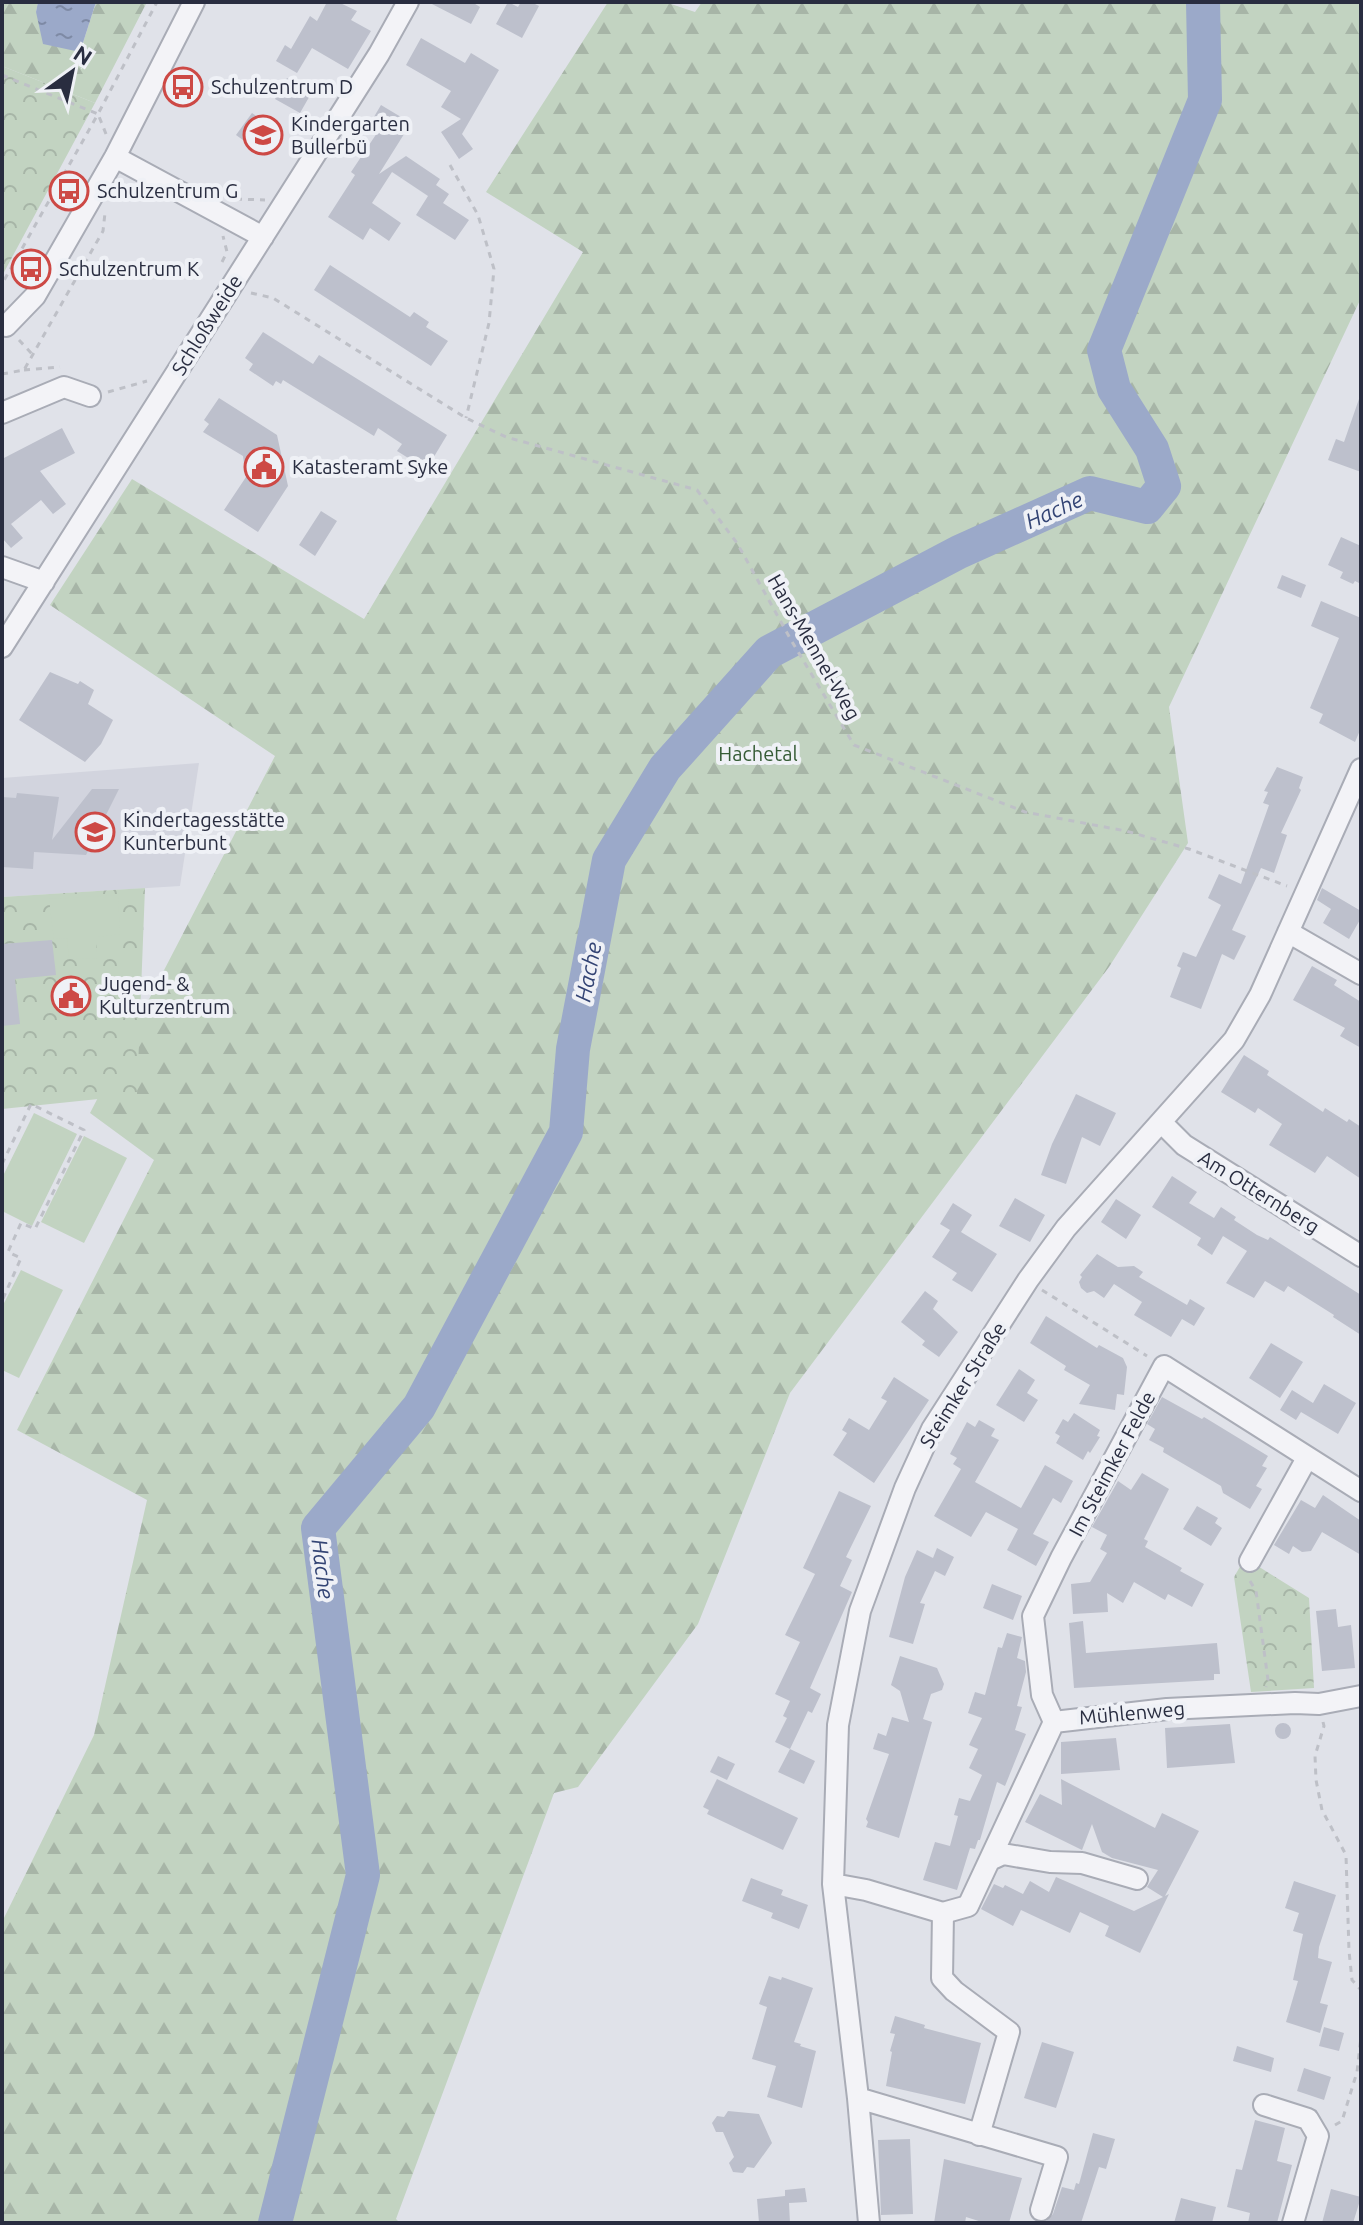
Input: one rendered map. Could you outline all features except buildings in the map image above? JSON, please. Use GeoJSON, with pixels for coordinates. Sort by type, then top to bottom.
{"type":"FeatureCollection","features":[{"type":"Feature","properties":{"kind":"street"},"geometry":{"type":"LineString","coordinates":[[6,326],[35,296],[115,157],[194,2]]}},
{"type":"Feature","properties":{"kind":"street","name":"Schloßweide"},"geometry":{"type":"LineString","coordinates":[[2,647],[379,54],[408,2]]}},
{"type":"Feature","properties":{"kind":"street"},"geometry":{"type":"LineString","coordinates":[[115,157],[263,237]]}},
{"type":"Feature","properties":{"kind":"street"},"geometry":{"type":"LineString","coordinates":[[2,413],[64,387],[90,396]]}},
{"type":"Feature","properties":{"kind":"street"},"geometry":{"type":"LineString","coordinates":[[2,567],[44,582]]}},
{"type":"Feature","properties":{"kind":"street","name":"Steimker Straße"},"geometry":{"type":"LineString","coordinates":[[869,2223],[833,1884],[838,1725],[860,1611],[905,1488],[932,1429],[1028,1280],[1066,1228],[1234,1040],[1260,995],[1306,893],[1354,798],[1361,769]]}},
{"type":"Feature","properties":{"kind":"street"},"geometry":{"type":"LineString","coordinates":[[1288,932],[1361,974]]}},
{"type":"Feature","properties":{"kind":"street","name":"Am Otternberg"},"geometry":{"type":"LineString","coordinates":[[1161,1122],[1184,1145],[1361,1256]]}},
{"type":"Feature","properties":{"kind":"street","name":"Im Steimker Felde"},"geometry":{"type":"LineString","coordinates":[[1054,1722],[1042,1695],[1033,1616],[1164,1366],[1361,1491]]}},
{"type":"Feature","properties":{"kind":"street"},"geometry":{"type":"LineString","coordinates":[[1250,1561],[1307,1458]]}},
{"type":"Feature","properties":{"kind":"street","name":"Mühlenweg"},"geometry":{"type":"LineString","coordinates":[[943,1913],[968,1906],[1054,1722],[1167,1709],[1319,1704],[1361,1696]]}},
{"type":"Feature","properties":{"kind":"street"},"geometry":{"type":"LineString","coordinates":[[990,1860],[1003,1854],[1050,1862],[1082,1863],[1137,1879]]}},
{"type":"Feature","properties":{"kind":"street"},"geometry":{"type":"LineString","coordinates":[[833,1884],[866,1890],[943,1913],[942,1978],[954,1991],[1009,2032],[979,2135]]}},
{"type":"Feature","properties":{"kind":"street"},"geometry":{"type":"LineString","coordinates":[[858,2098],[1057,2157],[1041,2210]]}},
{"type":"Feature","properties":{"kind":"street"},"geometry":{"type":"LineString","coordinates":[[1264,2105],[1308,2119],[1318,2136],[1293,2223]]}},
{"type":"Feature","properties":{"kind":"path"},"geometry":{"type":"LineString","coordinates":[[2,284],[157,2]]}},
{"type":"Feature","properties":{"kind":"path"},"geometry":{"type":"LineString","coordinates":[[2,75],[98,114]]}},
{"type":"Feature","properties":{"kind":"path"},"geometry":{"type":"LineString","coordinates":[[450,165],[478,215],[494,269],[489,323],[466,418]]}},
{"type":"Feature","properties":{"kind":"path"},"geometry":{"type":"LineString","coordinates":[[224,195],[239,201],[265,200]]}},
{"type":"Feature","properties":{"kind":"path"},"geometry":{"type":"LineString","coordinates":[[24,370],[103,231],[106,209]]}},
{"type":"Feature","properties":{"kind":"path"},"geometry":{"type":"LineString","coordinates":[[221,265],[227,252],[222,233]]}},
{"type":"Feature","properties":{"kind":"path","name":"Hans-Mennel-Weg"},"geometry":{"type":"LineString","coordinates":[[229,289],[240,294],[247,292],[273,298],[466,418],[506,437],[697,490],[737,543],[854,745],[1025,812],[1126,831],[1189,849],[1306,893]]}},
{"type":"Feature","properties":{"kind":"path"},"geometry":{"type":"LineString","coordinates":[[2,374],[73,367]]}},
{"type":"Feature","properties":{"kind":"path"},"geometry":{"type":"LineString","coordinates":[[90,396],[156,379]]}},
{"type":"Feature","properties":{"kind":"path"},"geometry":{"type":"LineString","coordinates":[[2,1164],[31,1104],[84,1130],[35,1229],[21,1223],[8,1252]]}},
{"type":"Feature","properties":{"kind":"path"},"geometry":{"type":"LineString","coordinates":[[2,1249],[21,1258],[2,1301]]}},
{"type":"Feature","properties":{"kind":"path"},"geometry":{"type":"LineString","coordinates":[[1028,1280],[1164,1366]]}},
{"type":"Feature","properties":{"kind":"path"},"geometry":{"type":"LineString","coordinates":[[1250,1561],[1247,1576],[1256,1591],[1268,1680],[1257,1705]]}},
{"type":"Feature","properties":{"kind":"path"},"geometry":{"type":"LineString","coordinates":[[1319,1704],[1324,1726],[1315,1756],[1316,1780],[1322,1810],[1346,1855],[1352,1980],[1361,1990]]}},
{"type":"Feature","properties":{"kind":"path"},"geometry":{"type":"LineString","coordinates":[[1318,2136],[1342,2121],[1357,2072],[1361,2037]]}},
{"type":"Feature","properties":{"kind":"shaded area","name":"Kindertagesstätte Kunterbunt"},"geometry":{"type":"Polygon","coordinates":[[[199,763],[180,886],[2,897],[2,778],[199,763]]]}},
{"type":"Feature","properties":{"kind":"green space"},"geometry":{"type":"Polygon","coordinates":[[[2,2],[38,2],[36,12],[80,52],[96,2],[147,2],[95,103],[2,66],[2,2]]]}},
{"type":"Feature","properties":{"kind":"green space","name":"Hachetal"},"geometry":{"type":"Polygon","coordinates":[[[608,2],[665,2],[695,12],[702,2],[1361,2],[1361,298],[1169,707],[1188,843],[1109,967],[790,1393],[698,1624],[578,1787],[554,1793],[396,2219],[400,2223],[2,2223],[2,1922],[94,1735],[147,1500],[17,1430],[154,1160],[90,1113],[275,756],[50,605],[132,479],[364,619],[583,252],[486,192],[608,2]]]}},
{"type":"Feature","properties":{"kind":"green space"},"geometry":{"type":"Polygon","coordinates":[[[2,66],[95,103],[2,276],[2,66]]]}},
{"type":"Feature","properties":{"kind":"green space","name":"Jugend- & Kulturzentrum"},"geometry":{"type":"Polygon","coordinates":[[[145,888],[137,1095],[2,1109],[2,897],[145,888]]]}},
{"type":"Feature","properties":{"kind":"green space"},"geometry":{"type":"Polygon","coordinates":[[[118,895],[120,934],[96,937],[97,958],[69,959],[67,938],[54,939],[49,899],[118,895]]]}},
{"type":"Feature","properties":{"kind":"green space"},"geometry":{"type":"Polygon","coordinates":[[[34,1113],[77,1134],[32,1226],[2,1211],[2,1178],[34,1113]]]}},
{"type":"Feature","properties":{"kind":"green space"},"geometry":{"type":"Polygon","coordinates":[[[84,1136],[127,1158],[84,1243],[41,1222],[84,1136]]]}},
{"type":"Feature","properties":{"kind":"green space"},"geometry":{"type":"Polygon","coordinates":[[[21,1270],[63,1290],[19,1378],[2,1370],[2,1307],[21,1270]]]}},
{"type":"Feature","properties":{"kind":"green space"},"geometry":{"type":"Polygon","coordinates":[[[1245,1558],[1309,1598],[1314,1688],[1251,1692],[1234,1577],[1245,1558]]]}},
{"type":"Feature","properties":{"kind":"water"},"geometry":{"type":"Polygon","coordinates":[[[38,2],[96,2],[80,52],[43,44],[36,12],[38,2]]]}},
{"type":"Feature","properties":{"kind":"waterway","name":"Hache"},"geometry":{"type":"LineString","coordinates":[[275,2223],[363,1875],[318,1528],[419,1407],[566,1132],[573,1049],[609,860],[665,768],[769,652],[959,552],[1090,493],[1147,507],[1164,486],[1152,449],[1114,389],[1104,350],[1205,100],[1203,2]]}},
{"type":"Feature","properties":{"kind":"place","name":"Schulzentrum D"},"geometry":{"type":"Point","coordinates":[183,87]}},
{"type":"Feature","properties":{"kind":"place","name":"Kindergarten Bullerbü"},"geometry":{"type":"Point","coordinates":[263,135]}},
{"type":"Feature","properties":{"kind":"place","name":"Schulzentrum G"},"geometry":{"type":"Point","coordinates":[69,191]}},
{"type":"Feature","properties":{"kind":"place","name":"Schulzentrum K"},"geometry":{"type":"Point","coordinates":[31,269]}},
{"type":"Feature","properties":{"kind":"place","name":"Katasteramt Syke"},"geometry":{"type":"Point","coordinates":[264,467]}},
{"type":"Feature","properties":{"kind":"place","name":"Kindertagesstätte Kunterbunt"},"geometry":{"type":"Point","coordinates":[95,832]}},
{"type":"Feature","properties":{"kind":"place","name":"Jugend- & Kulturzentrum"},"geometry":{"type":"Point","coordinates":[71,996]}}]}
